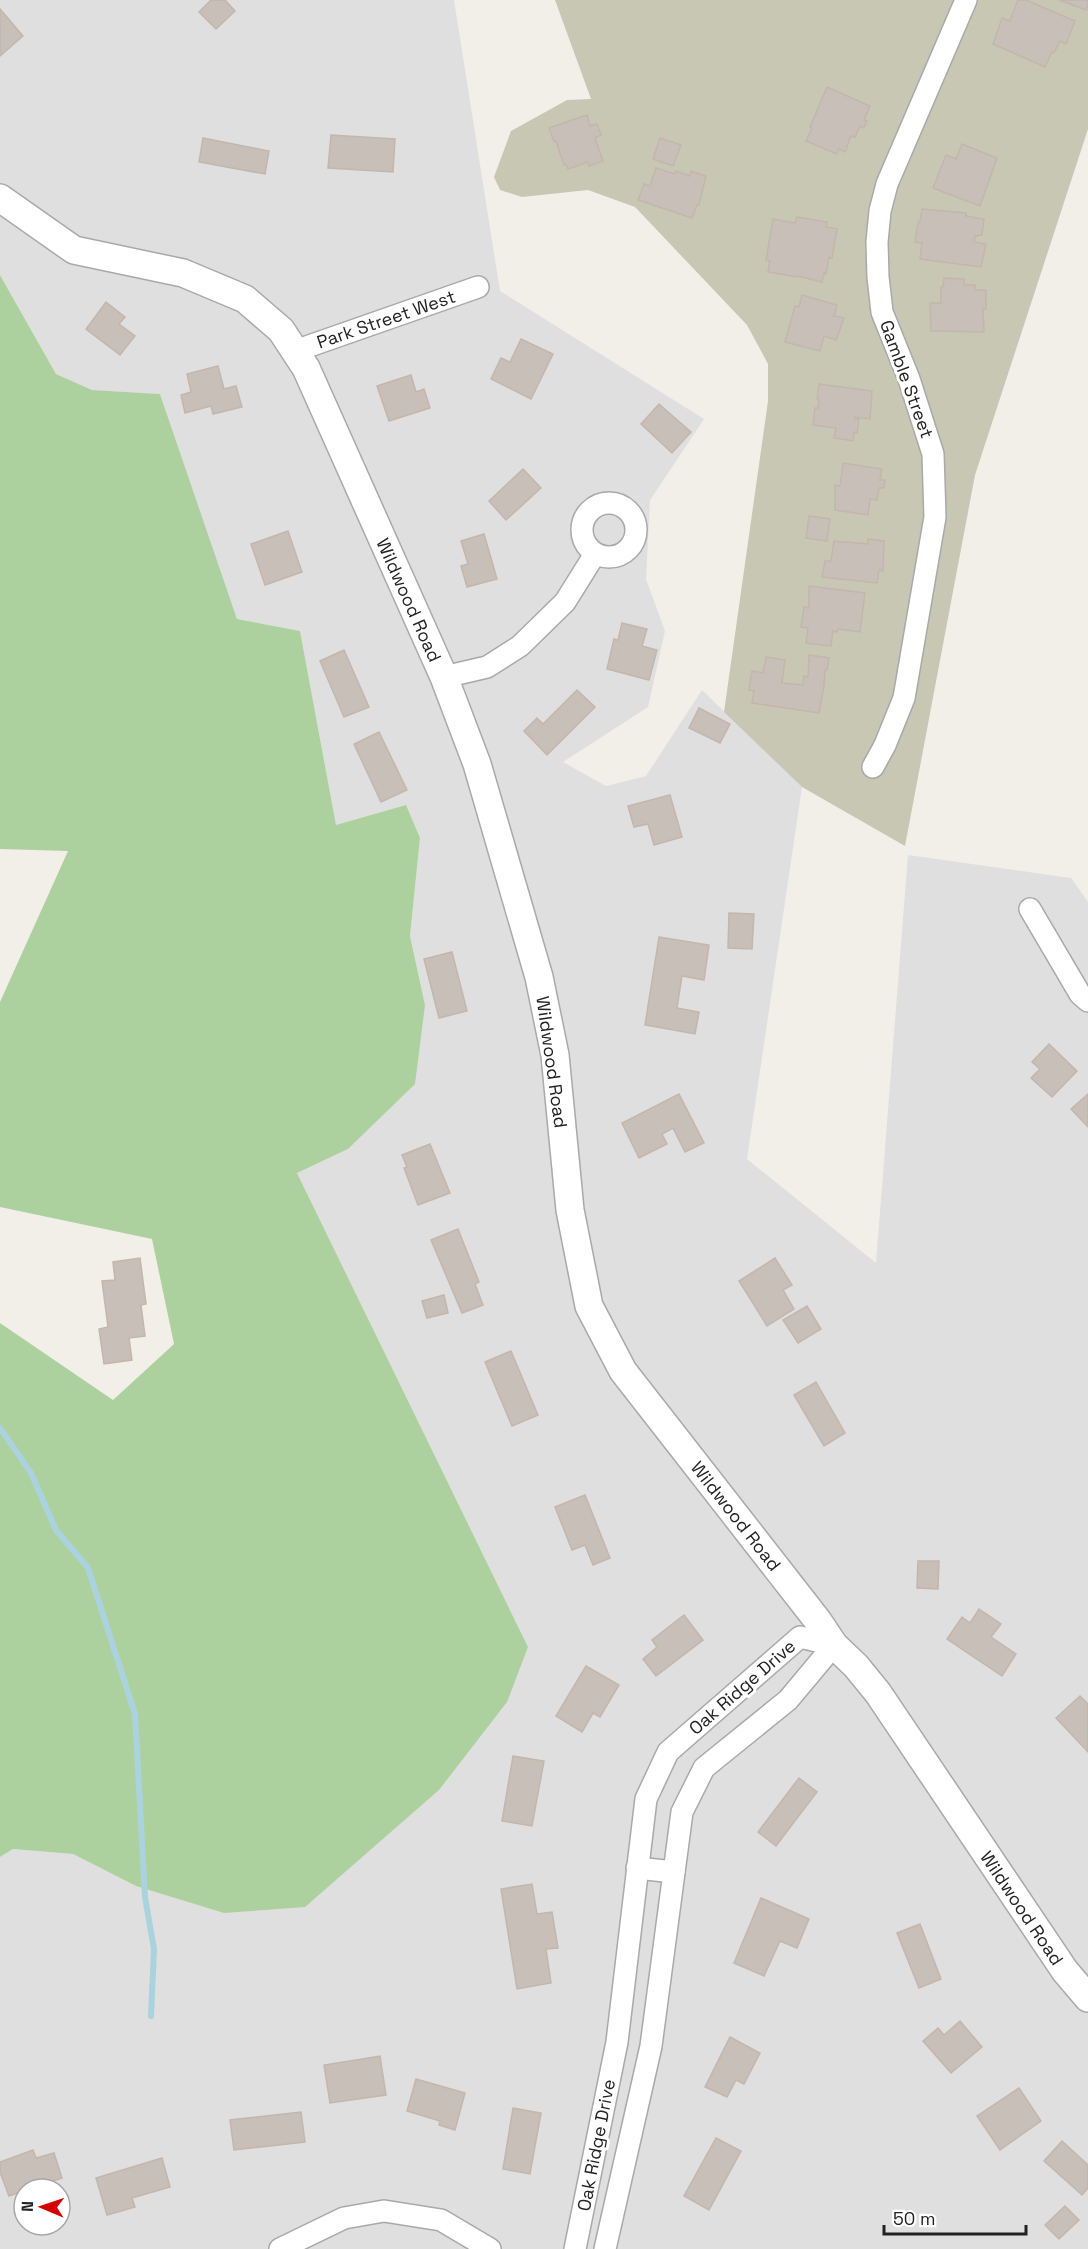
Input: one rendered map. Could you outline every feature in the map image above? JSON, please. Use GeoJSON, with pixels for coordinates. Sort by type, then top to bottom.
{"type":"FeatureCollection","features":[{"type":"Feature","properties":{"kind":"street","name":"Gamble Street"},"geometry":{"type":"LineString","coordinates":[[873,767],[885,745],[904,698],[935,517],[933,454],[927,430],[882,312],[877,242],[880,211],[887,184],[966,0]]}},
{"type":"Feature","properties":{"kind":"street","name":"Wildwood Road"},"geometry":{"type":"LineString","coordinates":[[0,198],[74,250],[183,273],[245,298],[281,330],[306,368],[444,676],[477,764],[539,976],[555,1055],[570,1210],[589,1306],[623,1371],[818,1621],[834,1645],[856,1666],[878,1693],[1065,1971],[1088,1998]]}},
{"type":"Feature","properties":{"kind":"street","name":"Park Street West"},"geometry":{"type":"LineString","coordinates":[[295,351],[478,287]]}},
{"type":"Feature","properties":{"kind":"street"},"geometry":{"type":"LineString","coordinates":[[444,676],[488,667],[520,646],[565,602],[595,554]]}},
{"type":"Feature","properties":{"kind":"street"},"geometry":{"type":"LineString","coordinates":[[1030,909],[1080,994],[1088,1001]]}},
{"type":"Feature","properties":{"kind":"street","name":"Oak Ridge Drive"},"geometry":{"type":"LineString","coordinates":[[575,2249],[617,2042],[646,1799],[668,1752],[800,1637],[834,1645],[788,1700],[704,1768],[682,1812],[651,2046],[605,2249]]}},
{"type":"Feature","properties":{"kind":"street"},"geometry":{"type":"LineString","coordinates":[[637,1868],[674,1872]]}},
{"type":"Feature","properties":{"kind":"street"},"geometry":{"type":"LineString","coordinates":[[617,2042],[651,2046]]}},
{"type":"Feature","properties":{"kind":"street"},"geometry":{"type":"LineString","coordinates":[[280,2249],[344,2218],[384,2211],[441,2220],[490,2249]]}},
{"type":"Feature","properties":{"kind":"shaded area"},"geometry":{"type":"Polygon","coordinates":[[[0,0],[454,0],[500,291],[704,419],[650,500],[646,579],[665,631],[648,707],[563,762],[606,786],[646,776],[702,690],[802,787],[747,1159],[876,1263],[908,855],[1071,878],[1088,902],[1088,2249],[0,2249],[0,1857],[13,1849],[73,1854],[136,1886],[528,1647],[297,1173],[348,1149],[425,1005],[410,936],[420,838],[336,826],[300,631],[237,619],[160,394],[92,390],[56,374],[0,275],[0,0]]]}},
{"type":"Feature","properties":{"kind":"shaded area"},"geometry":{"type":"Polygon","coordinates":[[[555,0],[1088,0],[1088,129],[975,475],[905,846],[802,787],[724,712],[768,401],[768,364],[747,325],[635,207],[588,190],[522,197],[500,190],[494,177],[511,131],[567,100],[591,99],[555,0]]]}},
{"type":"Feature","properties":{"kind":"green space"},"geometry":{"type":"Polygon","coordinates":[[[0,275],[56,374],[92,390],[160,394],[237,619],[300,631],[336,825],[406,805],[420,838],[410,936],[425,1005],[415,1084],[348,1149],[297,1173],[528,1647],[507,1702],[439,1790],[305,1907],[224,1913],[136,1886],[73,1854],[13,1849],[0,1857],[0,1323],[113,1400],[174,1344],[152,1239],[0,1207],[0,1002],[68,851],[0,849],[0,275]]]}},
{"type":"Feature","properties":{"kind":"building"},"geometry":{"type":"Polygon","coordinates":[[[211,0],[225,0],[235,11],[216,29],[199,12],[211,0]]]}},
{"type":"Feature","properties":{"kind":"building"},"geometry":{"type":"Polygon","coordinates":[[[1018,0],[1026,0],[1075,21],[1066,44],[1060,41],[1045,67],[993,44],[1002,18],[1010,21],[1018,0]]]}},
{"type":"Feature","properties":{"kind":"building"},"geometry":{"type":"Polygon","coordinates":[[[1059,0],[1088,0],[1088,5],[1086,10],[1059,0]]]}},
{"type":"Feature","properties":{"kind":"building"},"geometry":{"type":"Polygon","coordinates":[[[0,9],[23,36],[0,56],[0,9]]]}},
{"type":"Feature","properties":{"kind":"building"},"geometry":{"type":"Polygon","coordinates":[[[827,87],[870,106],[864,120],[867,121],[864,128],[860,126],[855,137],[851,136],[845,152],[839,149],[837,154],[806,141],[827,87]]]}},
{"type":"Feature","properties":{"kind":"building"},"geometry":{"type":"Polygon","coordinates":[[[587,115],[590,126],[597,124],[601,135],[595,138],[603,161],[589,166],[588,162],[568,169],[566,164],[564,165],[549,128],[587,115]]]}},
{"type":"Feature","properties":{"kind":"building"},"geometry":{"type":"Polygon","coordinates":[[[331,135],[395,139],[393,172],[328,168],[331,135]]]}},
{"type":"Feature","properties":{"kind":"building"},"geometry":{"type":"Polygon","coordinates":[[[203,138],[269,151],[265,174],[199,162],[203,138]]]}},
{"type":"Feature","properties":{"kind":"building"},"geometry":{"type":"Polygon","coordinates":[[[660,138],[681,145],[673,166],[653,159],[660,138]]]}},
{"type":"Feature","properties":{"kind":"building"},"geometry":{"type":"Polygon","coordinates":[[[962,144],[997,158],[980,206],[933,188],[946,155],[956,159],[962,144]]]}},
{"type":"Feature","properties":{"kind":"building"},"geometry":{"type":"Polygon","coordinates":[[[656,168],[675,174],[676,171],[690,176],[691,171],[706,176],[699,205],[692,218],[638,200],[644,184],[650,186],[656,168]]]}},
{"type":"Feature","properties":{"kind":"building"},"geometry":{"type":"Polygon","coordinates":[[[922,209],[966,213],[966,216],[984,219],[982,235],[975,236],[974,242],[986,244],[981,267],[920,259],[922,243],[915,242],[922,209]]]}},
{"type":"Feature","properties":{"kind":"building"},"geometry":{"type":"Polygon","coordinates":[[[797,217],[827,222],[826,227],[837,229],[832,258],[829,257],[822,282],[768,272],[770,261],[766,260],[773,219],[795,223],[797,217]]]}},
{"type":"Feature","properties":{"kind":"building"},"geometry":{"type":"Polygon","coordinates":[[[944,278],[964,279],[964,285],[975,285],[975,290],[986,290],[986,309],[983,309],[984,332],[931,331],[930,303],[941,303],[941,287],[943,287],[944,278]]]}},
{"type":"Feature","properties":{"kind":"building"},"geometry":{"type":"Polygon","coordinates":[[[802,295],[837,305],[834,316],[844,318],[836,340],[824,336],[820,351],[785,342],[795,306],[799,307],[802,295]]]}},
{"type":"Feature","properties":{"kind":"building"},"geometry":{"type":"Polygon","coordinates":[[[106,302],[125,317],[119,324],[135,336],[120,355],[86,329],[106,302]]]}},
{"type":"Feature","properties":{"kind":"building"},"geometry":{"type":"Polygon","coordinates":[[[521,339],[553,354],[531,399],[491,379],[501,358],[510,362],[521,339]]]}},
{"type":"Feature","properties":{"kind":"building"},"geometry":{"type":"Polygon","coordinates":[[[218,366],[224,389],[236,386],[242,407],[213,414],[211,406],[185,413],[181,395],[191,392],[187,374],[218,366]]]}},
{"type":"Feature","properties":{"kind":"building"},"geometry":{"type":"Polygon","coordinates":[[[411,375],[416,392],[424,389],[430,408],[389,421],[377,386],[411,375]]]}},
{"type":"Feature","properties":{"kind":"building"},"geometry":{"type":"Polygon","coordinates":[[[819,384],[872,391],[870,419],[855,417],[859,419],[853,441],[834,438],[836,428],[813,425],[815,408],[818,408],[819,384]]]}},
{"type":"Feature","properties":{"kind":"building"},"geometry":{"type":"Polygon","coordinates":[[[659,404],[691,432],[672,453],[641,424],[659,404]]]}},
{"type":"Feature","properties":{"kind":"building"},"geometry":{"type":"Polygon","coordinates":[[[843,463],[882,469],[880,480],[885,480],[884,488],[879,488],[877,500],[870,499],[868,515],[835,510],[835,485],[840,486],[843,463]]]}},
{"type":"Feature","properties":{"kind":"building"},"geometry":{"type":"Polygon","coordinates":[[[523,469],[541,488],[506,520],[489,501],[523,469]]]}},
{"type":"Feature","properties":{"kind":"building"},"geometry":{"type":"Polygon","coordinates":[[[809,516],[830,519],[827,541],[806,538],[809,516]]]}},
{"type":"Feature","properties":{"kind":"building"},"geometry":{"type":"Polygon","coordinates":[[[288,531],[302,572],[265,585],[251,544],[288,531]]]}},
{"type":"Feature","properties":{"kind":"building"},"geometry":{"type":"Polygon","coordinates":[[[484,534],[497,579],[467,587],[461,566],[468,564],[461,541],[484,534]]]}},
{"type":"Feature","properties":{"kind":"building"},"geometry":{"type":"Polygon","coordinates":[[[868,539],[884,541],[883,571],[879,570],[877,583],[822,577],[825,561],[831,561],[834,541],[868,544],[868,539]]]}},
{"type":"Feature","properties":{"kind":"building"},"geometry":{"type":"Polygon","coordinates":[[[809,586],[865,593],[860,632],[838,629],[837,632],[833,631],[831,646],[806,643],[808,628],[801,627],[804,607],[809,608],[809,586]]]}},
{"type":"Feature","properties":{"kind":"building"},"geometry":{"type":"Polygon","coordinates":[[[622,623],[647,629],[642,646],[657,650],[649,680],[607,669],[614,639],[618,640],[622,623]]]}},
{"type":"Feature","properties":{"kind":"building"},"geometry":{"type":"Polygon","coordinates":[[[344,650],[369,707],[344,717],[320,661],[344,650]]]}},
{"type":"Feature","properties":{"kind":"building"},"geometry":{"type":"Polygon","coordinates":[[[809,655],[829,658],[819,713],[752,703],[754,691],[749,690],[752,671],[763,673],[766,657],[785,660],[782,683],[803,685],[804,676],[808,677],[809,655]]]}},
{"type":"Feature","properties":{"kind":"building"},"geometry":{"type":"Polygon","coordinates":[[[577,690],[595,707],[547,755],[524,731],[537,718],[543,724],[577,690]]]}},
{"type":"Feature","properties":{"kind":"building"},"geometry":{"type":"Polygon","coordinates":[[[699,708],[730,724],[720,743],[689,728],[699,708]]]}},
{"type":"Feature","properties":{"kind":"building"},"geometry":{"type":"Polygon","coordinates":[[[379,732],[407,790],[381,802],[354,744],[379,732]]]}},
{"type":"Feature","properties":{"kind":"building"},"geometry":{"type":"Polygon","coordinates":[[[670,795],[682,837],[654,845],[648,824],[634,827],[628,806],[670,795]]]}},
{"type":"Feature","properties":{"kind":"building"},"geometry":{"type":"Polygon","coordinates":[[[729,913],[754,914],[752,949],[728,948],[729,913]]]}},
{"type":"Feature","properties":{"kind":"building"},"geometry":{"type":"Polygon","coordinates":[[[659,937],[709,945],[704,980],[682,976],[677,1008],[699,1012],[695,1034],[645,1025],[659,937]]]}},
{"type":"Feature","properties":{"kind":"building"},"geometry":{"type":"Polygon","coordinates":[[[452,952],[467,1011],[439,1018],[424,959],[452,952]]]}},
{"type":"Feature","properties":{"kind":"building"},"geometry":{"type":"Polygon","coordinates":[[[1049,1044],[1077,1071],[1052,1097],[1031,1078],[1040,1069],[1032,1062],[1049,1044]]]}},
{"type":"Feature","properties":{"kind":"building"},"geometry":{"type":"Polygon","coordinates":[[[679,1094],[704,1143],[685,1152],[673,1128],[662,1134],[667,1144],[639,1158],[622,1123],[679,1094]]]}},
{"type":"Feature","properties":{"kind":"building"},"geometry":{"type":"Polygon","coordinates":[[[1088,1094],[1088,1127],[1071,1109],[1088,1094]]]}},
{"type":"Feature","properties":{"kind":"building"},"geometry":{"type":"Polygon","coordinates":[[[430,1144],[450,1193],[418,1205],[404,1168],[407,1167],[402,1155],[430,1144]]]}},
{"type":"Feature","properties":{"kind":"building"},"geometry":{"type":"Polygon","coordinates":[[[458,1229],[479,1282],[475,1284],[483,1305],[462,1313],[431,1240],[458,1229]]]}},
{"type":"Feature","properties":{"kind":"building"},"geometry":{"type":"Polygon","coordinates":[[[140,1258],[146,1304],[141,1305],[145,1336],[129,1338],[132,1360],[104,1364],[99,1329],[108,1327],[102,1281],[115,1280],[113,1262],[140,1258]]]}},
{"type":"Feature","properties":{"kind":"building"},"geometry":{"type":"Polygon","coordinates":[[[775,1258],[792,1285],[783,1290],[794,1309],[767,1326],[739,1281],[775,1258]]]}},
{"type":"Feature","properties":{"kind":"building"},"geometry":{"type":"Polygon","coordinates":[[[444,1295],[448,1313],[427,1318],[422,1301],[444,1295]]]}},
{"type":"Feature","properties":{"kind":"building"},"geometry":{"type":"Polygon","coordinates":[[[807,1306],[821,1329],[798,1343],[783,1320],[807,1306]]]}},
{"type":"Feature","properties":{"kind":"building"},"geometry":{"type":"Polygon","coordinates":[[[511,1351],[538,1415],[512,1426],[485,1362],[511,1351]]]}},
{"type":"Feature","properties":{"kind":"building"},"geometry":{"type":"Polygon","coordinates":[[[816,1382],[845,1433],[824,1446],[794,1395],[816,1382]]]}},
{"type":"Feature","properties":{"kind":"building"},"geometry":{"type":"Polygon","coordinates":[[[585,1495],[610,1558],[593,1565],[585,1545],[572,1550],[555,1507],[585,1495]]]}},
{"type":"Feature","properties":{"kind":"building"},"geometry":{"type":"Polygon","coordinates":[[[918,1561],[939,1561],[938,1589],[917,1588],[918,1561]]]}},
{"type":"Feature","properties":{"kind":"building"},"geometry":{"type":"Polygon","coordinates":[[[979,1609],[1001,1624],[991,1637],[1016,1654],[1002,1676],[947,1639],[962,1617],[970,1623],[979,1609]]]}},
{"type":"Feature","properties":{"kind":"building"},"geometry":{"type":"Polygon","coordinates":[[[684,1615],[703,1640],[656,1676],[643,1659],[657,1647],[652,1640],[684,1615]]]}},
{"type":"Feature","properties":{"kind":"building"},"geometry":{"type":"Polygon","coordinates":[[[586,1666],[619,1685],[600,1717],[593,1713],[582,1732],[556,1716],[586,1666]]]}},
{"type":"Feature","properties":{"kind":"building"},"geometry":{"type":"Polygon","coordinates":[[[1080,1696],[1088,1704],[1088,1752],[1056,1718],[1080,1696]]]}},
{"type":"Feature","properties":{"kind":"building"},"geometry":{"type":"Polygon","coordinates":[[[513,1756],[544,1761],[532,1826],[502,1821],[513,1756]]]}},
{"type":"Feature","properties":{"kind":"building"},"geometry":{"type":"Polygon","coordinates":[[[799,1778],[817,1792],[776,1846],[758,1832],[799,1778]]]}},
{"type":"Feature","properties":{"kind":"building"},"geometry":{"type":"Polygon","coordinates":[[[532,1884],[537,1914],[552,1912],[558,1948],[546,1949],[551,1983],[517,1989],[501,1889],[532,1884]]]}},
{"type":"Feature","properties":{"kind":"building"},"geometry":{"type":"Polygon","coordinates":[[[761,1898],[809,1919],[797,1948],[780,1941],[764,1976],[734,1963],[761,1898]]]}},
{"type":"Feature","properties":{"kind":"building"},"geometry":{"type":"Polygon","coordinates":[[[920,1924],[941,1979],[919,1988],[897,1933],[920,1924]]]}},
{"type":"Feature","properties":{"kind":"building"},"geometry":{"type":"Polygon","coordinates":[[[960,2021],[982,2047],[951,2073],[923,2041],[938,2028],[944,2035],[960,2021]]]}},
{"type":"Feature","properties":{"kind":"building"},"geometry":{"type":"Polygon","coordinates":[[[730,2037],[760,2053],[744,2084],[736,2080],[727,2097],[705,2087],[730,2037]]]}},
{"type":"Feature","properties":{"kind":"building"},"geometry":{"type":"Polygon","coordinates":[[[380,2056],[386,2095],[330,2103],[324,2065],[380,2056]]]}},
{"type":"Feature","properties":{"kind":"building"},"geometry":{"type":"Polygon","coordinates":[[[416,2079],[465,2093],[455,2130],[439,2125],[440,2121],[407,2111],[416,2079]]]}},
{"type":"Feature","properties":{"kind":"building"},"geometry":{"type":"Polygon","coordinates":[[[1019,2088],[1041,2121],[1000,2150],[977,2116],[1019,2088]]]}},
{"type":"Feature","properties":{"kind":"building"},"geometry":{"type":"Polygon","coordinates":[[[513,2108],[541,2113],[530,2174],[503,2169],[513,2108]]]}},
{"type":"Feature","properties":{"kind":"building"},"geometry":{"type":"Polygon","coordinates":[[[301,2112],[305,2142],[234,2150],[230,2120],[301,2112]]]}},
{"type":"Feature","properties":{"kind":"building"},"geometry":{"type":"Polygon","coordinates":[[[716,2138],[741,2151],[709,2210],[684,2196],[716,2138]]]}},
{"type":"Feature","properties":{"kind":"building"},"geometry":{"type":"Polygon","coordinates":[[[1062,2141],[1088,2165],[1088,2188],[1082,2195],[1044,2161],[1062,2141]]]}},
{"type":"Feature","properties":{"kind":"building"},"geometry":{"type":"Polygon","coordinates":[[[33,2150],[36,2158],[54,2153],[62,2177],[12,2177],[12,2195],[9,2196],[0,2172],[0,2162],[33,2150]]]}},
{"type":"Feature","properties":{"kind":"building"},"geometry":{"type":"Polygon","coordinates":[[[162,2158],[170,2187],[132,2198],[135,2207],[107,2215],[96,2178],[162,2158]]]}},
{"type":"Feature","properties":{"kind":"building"},"geometry":{"type":"Polygon","coordinates":[[[1065,2206],[1079,2220],[1059,2239],[1045,2225],[1065,2206]]]}},
{"type":"Feature","properties":{"kind":"waterway"},"geometry":{"type":"LineString","coordinates":[[0,1428],[31,1473],[56,1530],[88,1568],[135,1714],[145,1897],[154,1949],[151,2016]]}}]}
